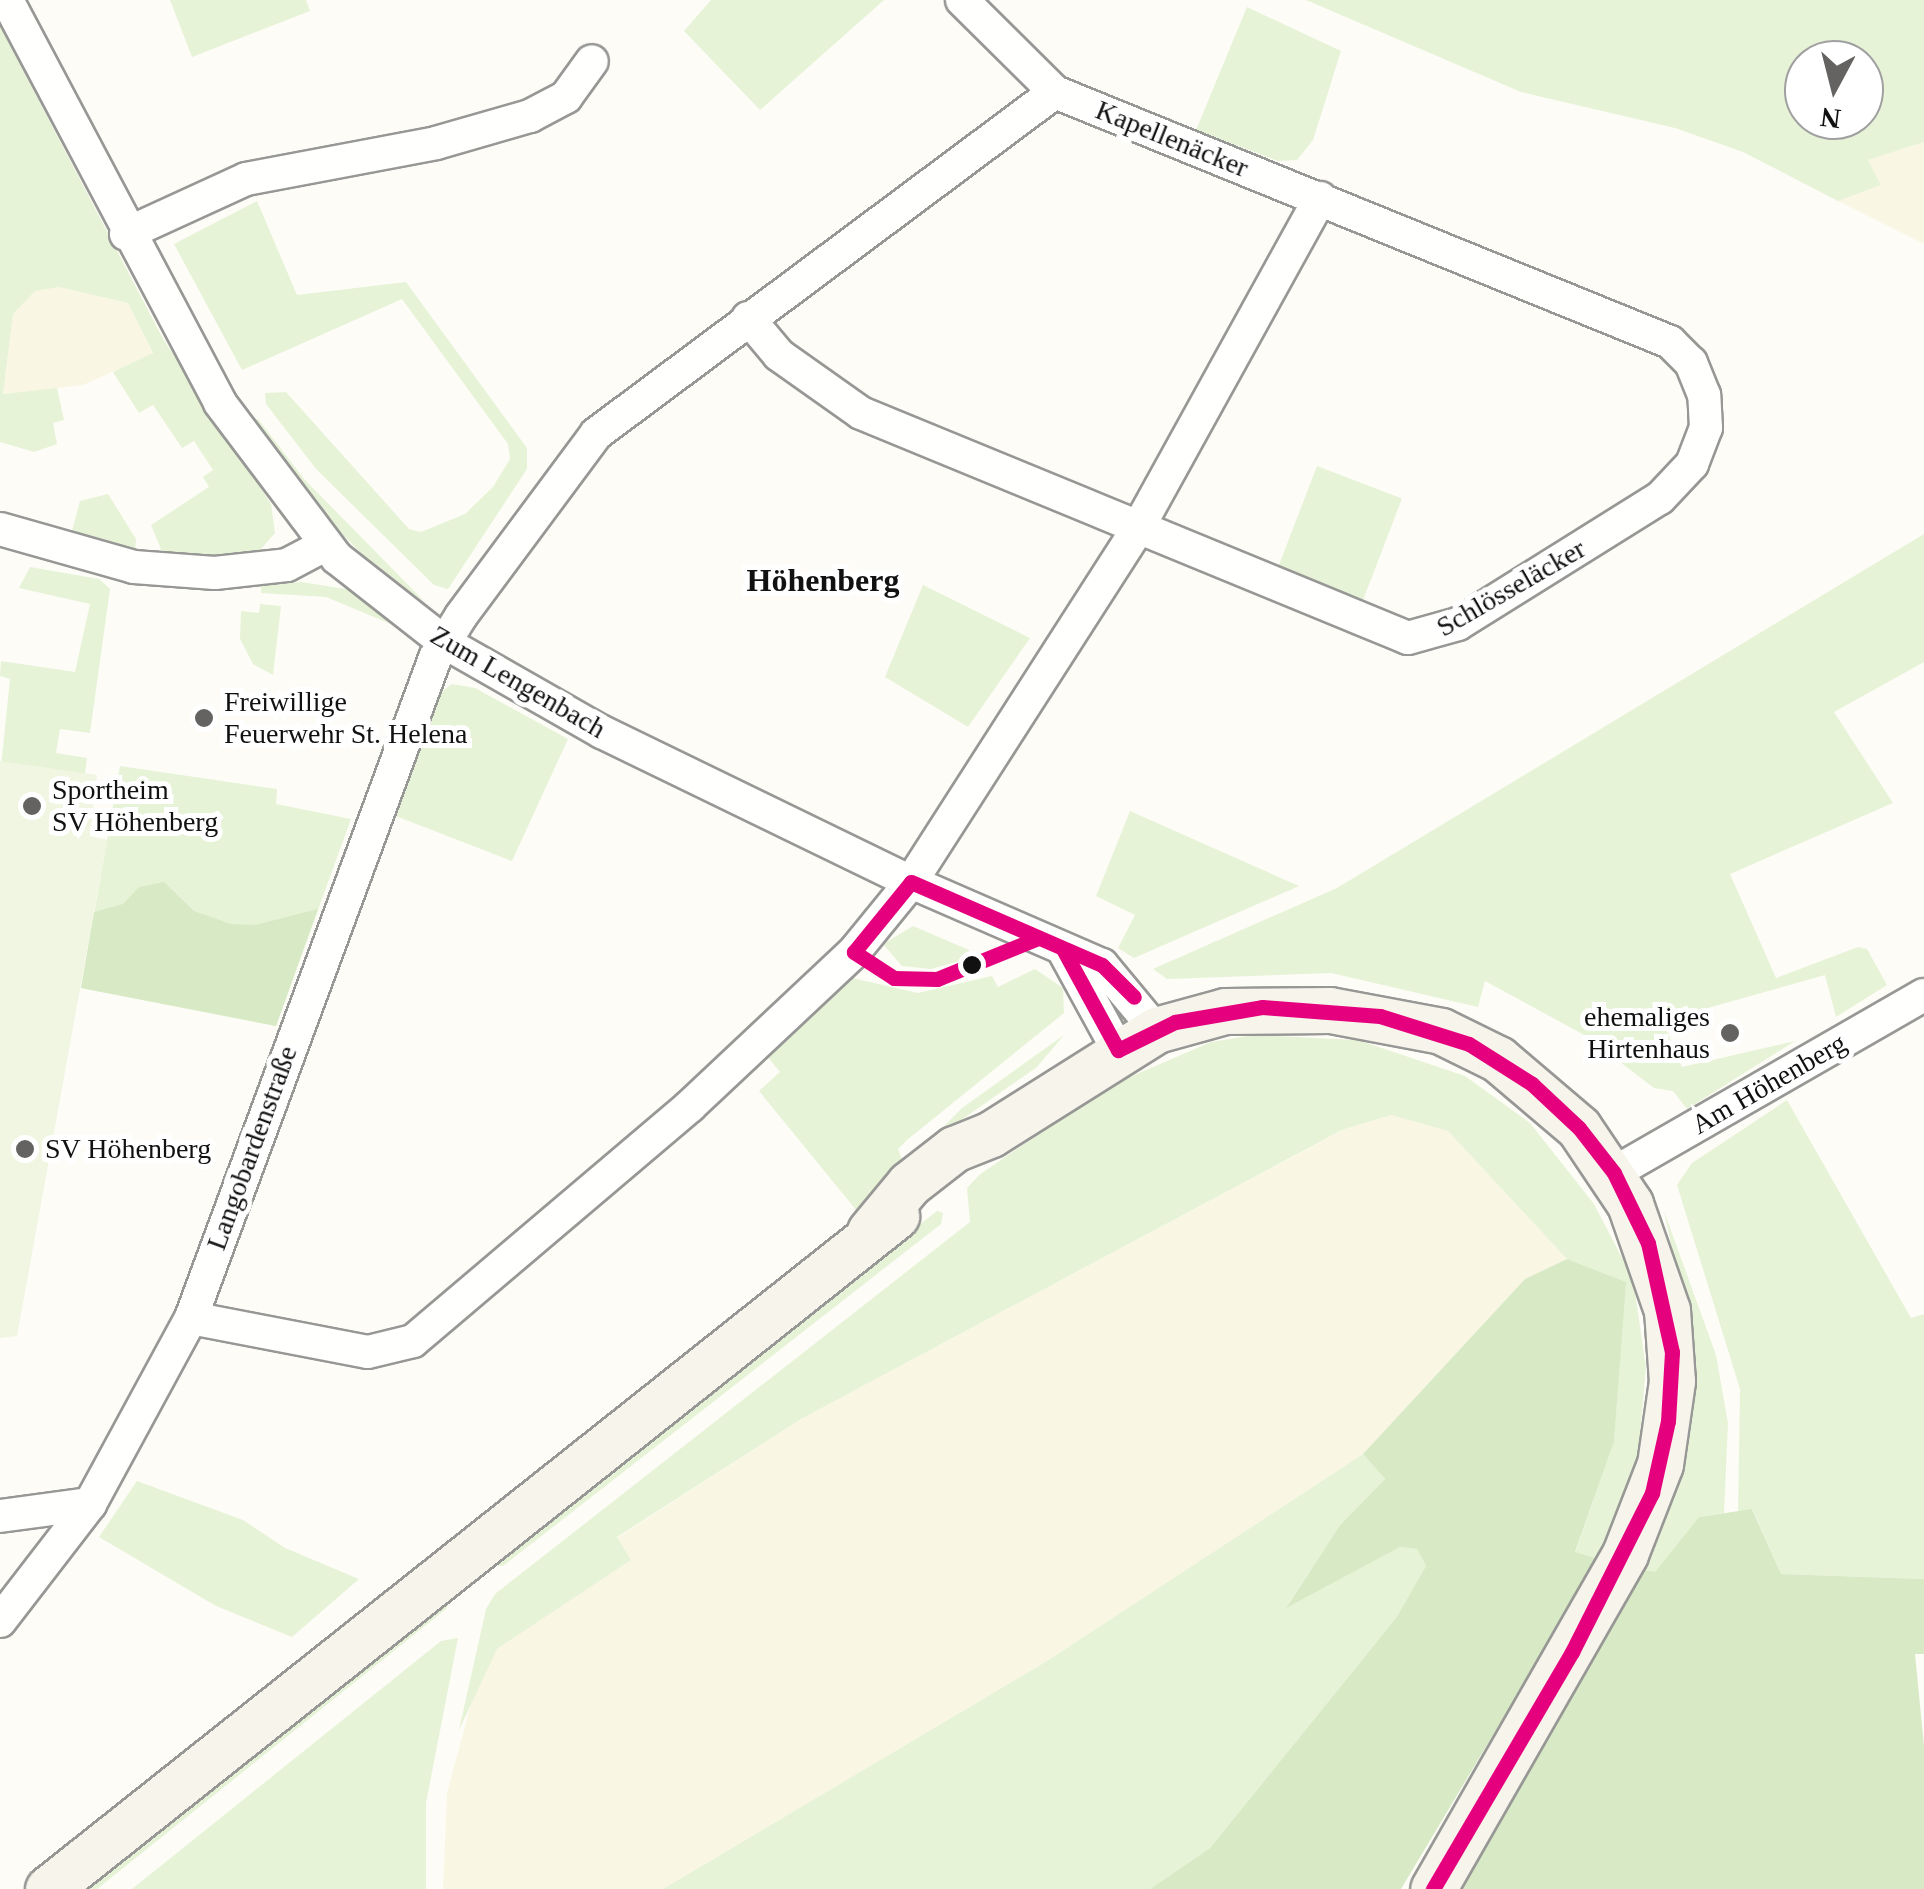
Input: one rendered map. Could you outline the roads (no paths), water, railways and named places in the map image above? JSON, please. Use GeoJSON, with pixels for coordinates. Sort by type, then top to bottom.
{"type":"FeatureCollection","features":[{"type":"Feature","properties":{"kind":"main road"},"geometry":{"type":"LineString","coordinates":[[48,1889],[870,1231],[942,1186],[991,1134],[1137,1040],[1199,1016],[1262,1008],[1330,1010],[1424,1026],[1484,1051],[1532,1084],[1580,1128],[1614,1173],[1648,1243],[1667,1310],[1672,1382],[1660,1464],[1625,1554],[1433,1889]]}},
{"type":"Feature","properties":{"kind":"street","name":"Zum Lengenbach"},"geometry":{"type":"LineString","coordinates":[[7,0],[126,234],[220,403],[324,546],[444,642],[616,739],[911,882],[1064,951],[1137,1040]]}},
{"type":"Feature","properties":{"kind":"street","name":"Kapellenäcker"},"geometry":{"type":"LineString","coordinates":[[962,0],[1024,69],[1056,92],[1320,198]]}},
{"type":"Feature","properties":{"kind":"street"},"geometry":{"type":"LineString","coordinates":[[126,234],[246,180],[436,143],[530,116],[566,98],[592,61]]}},
{"type":"Feature","properties":{"kind":"street"},"geometry":{"type":"LineString","coordinates":[[444,642],[582,448],[748,318],[1056,92]]}},
{"type":"Feature","properties":{"kind":"street"},"geometry":{"type":"LineString","coordinates":[[191,1318],[368,1352],[414,1341],[690,1106],[854,952],[911,882],[1138,528],[1320,198]]}},
{"type":"Feature","properties":{"kind":"street","name":"Schlösseläcker"},"geometry":{"type":"LineString","coordinates":[[748,318],[779,355],[860,413],[1416,639],[1458,624],[1660,498],[1692,464],[1706,428],[1704,395],[1691,363],[1670,342],[1320,198]]}},
{"type":"Feature","properties":{"kind":"street"},"geometry":{"type":"LineString","coordinates":[[0,529],[134,567],[215,573],[287,564],[324,546]]}},
{"type":"Feature","properties":{"kind":"street","name":"Langobardenstraße"},"geometry":{"type":"LineString","coordinates":[[0,1621],[90,1504],[191,1318],[314,974],[444,642]]}},
{"type":"Feature","properties":{"kind":"street","name":"Am Höhenberg"},"geometry":{"type":"LineString","coordinates":[[1614,1173],[1924,995]]}},
{"type":"Feature","properties":{"kind":"street"},"geometry":{"type":"LineString","coordinates":[[0,1516],[90,1504]]}},
{"type":"Feature","properties":{"kind":"place","name":"Freiwillige Feuerwehr St. Helena"},"geometry":{"type":"Point","coordinates":[204,718]}},
{"type":"Feature","properties":{"kind":"place","name":"Sportheim SV Höhenberg"},"geometry":{"type":"Point","coordinates":[32,806]}},
{"type":"Feature","properties":{"kind":"place","name":"ehemaliges Hirtenhaus"},"geometry":{"type":"Point","coordinates":[1730,1033]}},
{"type":"Feature","properties":{"kind":"place","name":"SV Höhenberg"},"geometry":{"type":"Point","coordinates":[25,1149]}},
{"type":"Feature","properties":{"kind":"district","name":"Höhenberg"},"geometry":{"type":"Point","coordinates":[823,580]}}]}
